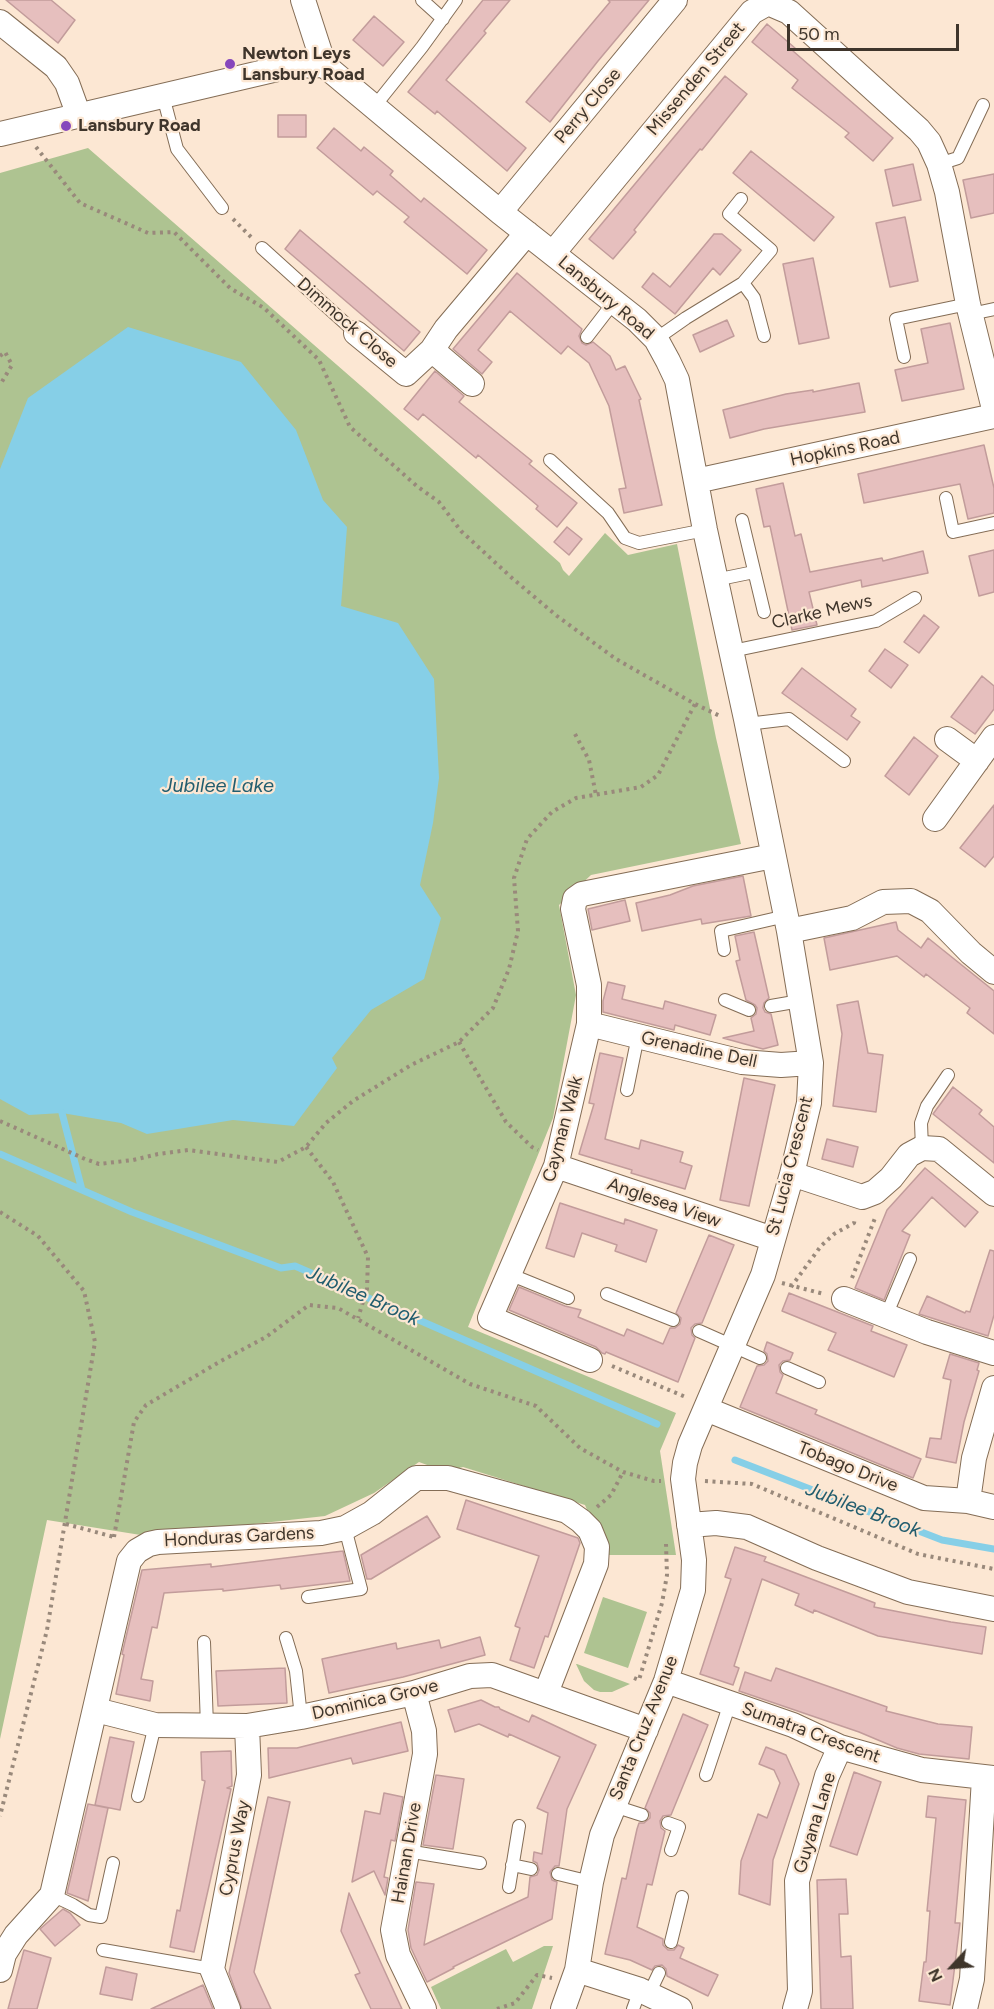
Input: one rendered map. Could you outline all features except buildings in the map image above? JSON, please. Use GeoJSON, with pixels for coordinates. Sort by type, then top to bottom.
{"type":"FeatureCollection","features":[{"type":"Feature","properties":{"kind":"street"},"geometry":{"type":"LineString","coordinates":[[0,134],[290,66],[324,65],[303,0]]}},
{"type":"Feature","properties":{"kind":"street","name":"Perry Close"},"geometry":{"type":"LineString","coordinates":[[500,212],[675,0]]}},
{"type":"Feature","properties":{"kind":"street","name":"Missenden Street"},"geometry":{"type":"LineString","coordinates":[[553,253],[752,12],[768,3],[789,12],[919,130],[929,142],[939,164],[947,192],[969,309],[993,406]]}},
{"type":"Feature","properties":{"kind":"street"},"geometry":{"type":"LineString","coordinates":[[0,22],[56,67],[67,82],[79,116]]}},
{"type":"Feature","properties":{"kind":"street","name":"Lansbury Road"},"geometry":{"type":"LineString","coordinates":[[324,65],[500,212],[637,320],[656,339],[677,380],[715,580],[747,725]]}},
{"type":"Feature","properties":{"kind":"street","name":"Dimmock Close"},"geometry":{"type":"LineString","coordinates":[[356,333],[406,374],[432,350],[446,329],[527,233]]}},
{"type":"Feature","properties":{"kind":"street"},"geometry":{"type":"LineString","coordinates":[[432,350],[472,384]]}},
{"type":"Feature","properties":{"kind":"street","name":"Hopkins Road"},"geometry":{"type":"LineString","coordinates":[[696,481],[993,406]]}},
{"type":"Feature","properties":{"kind":"street","name":"St Lucia Crescent"},"geometry":{"type":"LineString","coordinates":[[690,1445],[763,1275],[792,1174],[809,1103],[811,1063],[787,924],[747,725]]}},
{"type":"Feature","properties":{"kind":"street"},"geometry":{"type":"LineString","coordinates":[[935,819],[994,737]]}},
{"type":"Feature","properties":{"kind":"street"},"geometry":{"type":"LineString","coordinates":[[947,740],[977,761]]}},
{"type":"Feature","properties":{"kind":"street","name":"Cayman Walk"},"geometry":{"type":"LineString","coordinates":[[590,1360],[490,1318],[557,1162],[589,1024],[589,985],[573,909],[575,899],[582,894],[773,856]]}},
{"type":"Feature","properties":{"kind":"street"},"geometry":{"type":"LineString","coordinates":[[787,924],[852,918],[883,902],[911,901],[930,911],[971,953],[994,972]]}},
{"type":"Feature","properties":{"kind":"street","name":"Grenadine Dell"},"geometry":{"type":"LineString","coordinates":[[589,1024],[742,1062],[781,1065],[811,1063]]}},
{"type":"Feature","properties":{"kind":"street"},"geometry":{"type":"LineString","coordinates":[[792,1174],[862,1197],[875,1192],[891,1178],[909,1155],[922,1148],[939,1149],[994,1194]]}},
{"type":"Feature","properties":{"kind":"street","name":"Anglesea View"},"geometry":{"type":"LineString","coordinates":[[557,1162],[772,1239]]}},
{"type":"Feature","properties":{"kind":"street"},"geometry":{"type":"LineString","coordinates":[[844,1299],[927,1332],[994,1353]]}},
{"type":"Feature","properties":{"kind":"street"},"geometry":{"type":"LineString","coordinates":[[968,1501],[974,1458],[994,1388]]}},
{"type":"Feature","properties":{"kind":"street","name":"Tobago Drive"},"geometry":{"type":"LineString","coordinates":[[706,1409],[924,1498],[968,1501],[994,1507]]}},
{"type":"Feature","properties":{"kind":"street","name":"Santa Cruz Avenue"},"geometry":{"type":"LineString","coordinates":[[563,2009],[575,1977],[591,1882],[602,1835],[666,1681],[693,1590],[693,1560],[689,1525],[672,1480],[690,1445]]}},
{"type":"Feature","properties":{"kind":"street","name":"Honduras Gardens"},"geometry":{"type":"LineString","coordinates":[[137,1551],[158,1542],[321,1533],[345,1528],[372,1513],[416,1478],[448,1478],[567,1511],[581,1521]]}},
{"type":"Feature","properties":{"kind":"street"},"geometry":{"type":"LineString","coordinates":[[546,1693],[596,1564],[597,1547],[590,1530],[581,1521]]}},
{"type":"Feature","properties":{"kind":"street"},"geometry":{"type":"LineString","coordinates":[[689,1525],[716,1523],[747,1527],[817,1558],[908,1592],[994,1609]]}},
{"type":"Feature","properties":{"kind":"street"},"geometry":{"type":"LineString","coordinates":[[0,1970],[4,1954],[16,1935],[52,1895],[129,1561],[137,1551]]}},
{"type":"Feature","properties":{"kind":"street","name":"Dominica Grove"},"geometry":{"type":"LineString","coordinates":[[96,1710],[154,1725],[247,1726],[414,1693],[470,1676],[492,1675],[646,1730]]}},
{"type":"Feature","properties":{"kind":"street","name":"Sumatra Crescent"},"geometry":{"type":"LineString","coordinates":[[666,1681],[793,1725],[840,1747],[921,1770],[989,1778]]}},
{"type":"Feature","properties":{"kind":"street","name":"Hainan Drive"},"geometry":{"type":"LineString","coordinates":[[414,1693],[424,1731],[425,1754],[393,1930],[398,1955],[424,2009]]}},
{"type":"Feature","properties":{"kind":"street","name":"Cyprus Way"},"geometry":{"type":"LineString","coordinates":[[212,1969],[249,1775],[247,1726]]}},
{"type":"Feature","properties":{"kind":"street","name":"Guyana Lane"},"geometry":{"type":"LineString","coordinates":[[795,2009],[800,1991],[797,1881],[827,1776],[840,1747]]}},
{"type":"Feature","properties":{"kind":"street"},"geometry":{"type":"LineString","coordinates":[[965,2009],[972,1979],[989,1778]]}},
{"type":"Feature","properties":{"kind":"street"},"geometry":{"type":"LineString","coordinates":[[212,1969],[228,2009]]}},
{"type":"Feature","properties":{"kind":"street"},"geometry":{"type":"LineString","coordinates":[[575,1977],[645,1992],[680,2009]]}},
{"type":"Feature","properties":{"kind":"lane"},"geometry":{"type":"LineString","coordinates":[[422,0],[443,19]]}},
{"type":"Feature","properties":{"kind":"lane"},"geometry":{"type":"LineString","coordinates":[[374,107],[456,0]]}},
{"type":"Feature","properties":{"kind":"lane"},"geometry":{"type":"LineString","coordinates":[[163,96],[177,149],[222,208]]}},
{"type":"Feature","properties":{"kind":"lane"},"geometry":{"type":"LineString","coordinates":[[939,164],[958,158],[983,105]]}},
{"type":"Feature","properties":{"kind":"lane"},"geometry":{"type":"LineString","coordinates":[[656,339],[743,283],[771,250],[729,214],[741,200]]}},
{"type":"Feature","properties":{"kind":"lane","name":"Dimmock Close"},"geometry":{"type":"LineString","coordinates":[[262,248],[356,333]]}},
{"type":"Feature","properties":{"kind":"lane"},"geometry":{"type":"LineString","coordinates":[[743,283],[754,298],[764,336]]}},
{"type":"Feature","properties":{"kind":"lane"},"geometry":{"type":"LineString","coordinates":[[587,337],[614,302]]}},
{"type":"Feature","properties":{"kind":"lane"},"geometry":{"type":"LineString","coordinates":[[904,357],[896,319],[969,309],[994,309]]}},
{"type":"Feature","properties":{"kind":"lane"},"geometry":{"type":"LineString","coordinates":[[549,460],[608,513],[625,538],[639,543],[705,530]]}},
{"type":"Feature","properties":{"kind":"lane"},"geometry":{"type":"LineString","coordinates":[[946,498],[953,532],[994,523]]}},
{"type":"Feature","properties":{"kind":"lane"},"geometry":{"type":"LineString","coordinates":[[742,520],[764,612]]}},
{"type":"Feature","properties":{"kind":"lane"},"geometry":{"type":"LineString","coordinates":[[715,580],[754,572]]}},
{"type":"Feature","properties":{"kind":"lane","name":"Clarke Mews"},"geometry":{"type":"LineString","coordinates":[[732,651],[876,621],[915,598]]}},
{"type":"Feature","properties":{"kind":"lane"},"geometry":{"type":"LineString","coordinates":[[747,725],[789,719],[844,760]]}},
{"type":"Feature","properties":{"kind":"lane"},"geometry":{"type":"LineString","coordinates":[[724,950],[720,931],[787,924]]}},
{"type":"Feature","properties":{"kind":"lane"},"geometry":{"type":"LineString","coordinates":[[725,1000],[749,1010]]}},
{"type":"Feature","properties":{"kind":"lane"},"geometry":{"type":"LineString","coordinates":[[771,1006],[800,1001]]}},
{"type":"Feature","properties":{"kind":"lane"},"geometry":{"type":"LineString","coordinates":[[627,1090],[638,1036]]}},
{"type":"Feature","properties":{"kind":"lane"},"geometry":{"type":"LineString","coordinates":[[922,1148],[921,1123],[927,1106],[948,1076]]}},
{"type":"Feature","properties":{"kind":"lane"},"geometry":{"type":"LineString","coordinates":[[886,1316],[910,1259]]}},
{"type":"Feature","properties":{"kind":"lane"},"geometry":{"type":"LineString","coordinates":[[509,1274],[568,1298]]}},
{"type":"Feature","properties":{"kind":"lane"},"geometry":{"type":"LineString","coordinates":[[607,1294],[673,1320]]}},
{"type":"Feature","properties":{"kind":"lane"},"geometry":{"type":"LineString","coordinates":[[699,1330],[760,1358]]}},
{"type":"Feature","properties":{"kind":"lane"},"geometry":{"type":"LineString","coordinates":[[787,1368],[819,1382]]}},
{"type":"Feature","properties":{"kind":"lane"},"geometry":{"type":"LineString","coordinates":[[308,1597],[361,1589],[345,1528]]}},
{"type":"Feature","properties":{"kind":"lane"},"geometry":{"type":"LineString","coordinates":[[286,1638],[296,1671],[301,1717]]}},
{"type":"Feature","properties":{"kind":"lane"},"geometry":{"type":"LineString","coordinates":[[204,1642],[207,1725]]}},
{"type":"Feature","properties":{"kind":"lane"},"geometry":{"type":"LineString","coordinates":[[706,1775],[730,1703]]}},
{"type":"Feature","properties":{"kind":"lane"},"geometry":{"type":"LineString","coordinates":[[138,1796],[154,1725]]}},
{"type":"Feature","properties":{"kind":"lane"},"geometry":{"type":"LineString","coordinates":[[614,1806],[642,1815]]}},
{"type":"Feature","properties":{"kind":"lane"},"geometry":{"type":"LineString","coordinates":[[668,1823],[679,1827],[671,1850]]}},
{"type":"Feature","properties":{"kind":"lane"},"geometry":{"type":"LineString","coordinates":[[509,1887],[519,1826]]}},
{"type":"Feature","properties":{"kind":"lane"},"geometry":{"type":"LineString","coordinates":[[407,1851],[480,1863]]}},
{"type":"Feature","properties":{"kind":"lane"},"geometry":{"type":"LineString","coordinates":[[52,1895],[89,1915],[101,1917],[113,1863]]}},
{"type":"Feature","properties":{"kind":"lane"},"geometry":{"type":"LineString","coordinates":[[512,1865],[531,1869]]}},
{"type":"Feature","properties":{"kind":"lane"},"geometry":{"type":"LineString","coordinates":[[558,1874],[591,1882]]}},
{"type":"Feature","properties":{"kind":"lane"},"geometry":{"type":"LineString","coordinates":[[671,1942],[682,1897]]}},
{"type":"Feature","properties":{"kind":"lane"},"geometry":{"type":"LineString","coordinates":[[103,1950],[212,1969]]}},
{"type":"Feature","properties":{"kind":"path"},"geometry":{"type":"LineString","coordinates":[[48,163],[80,203],[148,233],[174,232],[230,288],[264,308],[319,360],[350,427],[418,488],[439,502],[461,531],[557,616],[616,659],[695,704],[747,725]]}},
{"type":"Feature","properties":{"kind":"path"},"geometry":{"type":"LineString","coordinates":[[222,208],[262,248]]}},
{"type":"Feature","properties":{"kind":"path"},"geometry":{"type":"LineString","coordinates":[[0,356],[5,352],[12,365],[0,385]]}},
{"type":"Feature","properties":{"kind":"path"},"geometry":{"type":"LineString","coordinates":[[0,1120],[99,1164],[188,1150],[278,1162],[306,1147],[326,1123],[353,1101],[411,1065],[459,1042],[493,1008],[508,969],[518,931],[514,878],[527,839],[552,812],[576,798],[641,787],[658,775],[695,704]]}},
{"type":"Feature","properties":{"kind":"path"},"geometry":{"type":"LineString","coordinates":[[574,734],[590,760],[596,795]]}},
{"type":"Feature","properties":{"kind":"path"},"geometry":{"type":"LineString","coordinates":[[459,1042],[506,1122],[532,1147],[557,1162]]}},
{"type":"Feature","properties":{"kind":"path"},"geometry":{"type":"LineString","coordinates":[[306,1147],[333,1182],[368,1257],[367,1289],[358,1317]]}},
{"type":"Feature","properties":{"kind":"path"},"geometry":{"type":"LineString","coordinates":[[763,1275],[791,1287],[844,1299],[891,1178]]}},
{"type":"Feature","properties":{"kind":"path"},"geometry":{"type":"LineString","coordinates":[[791,1287],[821,1246],[834,1234],[854,1223],[862,1197]]}},
{"type":"Feature","properties":{"kind":"path"},"geometry":{"type":"LineString","coordinates":[[0,1212],[38,1236],[84,1291],[95,1341],[47,1630],[0,1816]]}},
{"type":"Feature","properties":{"kind":"path"},"geometry":{"type":"LineString","coordinates":[[114,1537],[134,1422],[146,1406],[221,1360],[266,1337],[309,1305],[338,1308],[358,1317],[470,1384],[536,1406],[580,1448],[623,1472],[654,1481],[752,1484],[918,1554],[994,1569]]}},
{"type":"Feature","properties":{"kind":"path"},"geometry":{"type":"LineString","coordinates":[[590,1360],[601,1361],[673,1391],[706,1409]]}},
{"type":"Feature","properties":{"kind":"path"},"geometry":{"type":"LineString","coordinates":[[581,1521],[611,1495],[623,1472]]}},
{"type":"Feature","properties":{"kind":"path"},"geometry":{"type":"LineString","coordinates":[[662,1491],[672,1480]]}},
{"type":"Feature","properties":{"kind":"path"},"geometry":{"type":"LineString","coordinates":[[66,1524],[125,1541],[137,1551]]}},
{"type":"Feature","properties":{"kind":"path"},"geometry":{"type":"LineString","coordinates":[[634,1678],[639,1680],[662,1603],[667,1575],[666,1542]]}},
{"type":"Feature","properties":{"kind":"path"},"geometry":{"type":"LineString","coordinates":[[497,2009],[515,2003],[537,1975],[575,1977]]}},
{"type":"Feature","properties":{"kind":"green space"},"geometry":{"type":"Polygon","coordinates":[[[88,148],[368,392],[560,563],[569,576],[605,533],[628,555],[677,544],[716,738],[741,844],[591,875],[559,905],[576,995],[553,1118],[468,1327],[676,1413],[660,1451],[676,1555],[606,1555],[585,1505],[463,1467],[452,1470],[438,1469],[419,1462],[374,1493],[325,1516],[147,1536],[47,1520],[0,1739],[0,173],[88,148]]]}},
{"type":"Feature","properties":{"kind":"green space"},"geometry":{"type":"Polygon","coordinates":[[[603,1597],[647,1612],[628,1668],[584,1653],[603,1597]]]}},
{"type":"Feature","properties":{"kind":"green space"},"geometry":{"type":"Polygon","coordinates":[[[576,1664],[630,1684],[612,1692],[594,1690],[584,1681],[576,1664]]]}},
{"type":"Feature","properties":{"kind":"green space"},"geometry":{"type":"Polygon","coordinates":[[[544,1946],[553,1946],[532,2009],[441,2009],[431,1987],[506,1949],[513,1962],[544,1946]]]}},
{"type":"Feature","properties":{"kind":"water","name":"Jubilee Lake"},"geometry":{"type":"Polygon","coordinates":[[[128,327],[241,362],[296,430],[323,500],[347,527],[341,606],[398,623],[434,679],[439,778],[433,823],[420,885],[441,918],[424,979],[371,1010],[332,1058],[337,1068],[294,1126],[233,1120],[147,1134],[121,1123],[62,1113],[29,1115],[0,1099],[0,469],[28,398],[128,327]]]}},
{"type":"Feature","properties":{"kind":"waterway"},"geometry":{"type":"LineString","coordinates":[[62,1113],[82,1190]]}},
{"type":"Feature","properties":{"kind":"waterway","name":"Jubilee Brook"},"geometry":{"type":"LineString","coordinates":[[0,1154],[132,1212],[281,1268],[295,1266],[657,1424]]}},
{"type":"Feature","properties":{"kind":"waterway","name":"Jubilee Brook"},"geometry":{"type":"LineString","coordinates":[[735,1460],[942,1540],[994,1549]]}},
{"type":"Feature","properties":{"kind":"place","name":"Newton Leys Lansbury Road"},"geometry":{"type":"Point","coordinates":[230,64]}},
{"type":"Feature","properties":{"kind":"place","name":"Lansbury Road"},"geometry":{"type":"Point","coordinates":[66,126]}}]}
